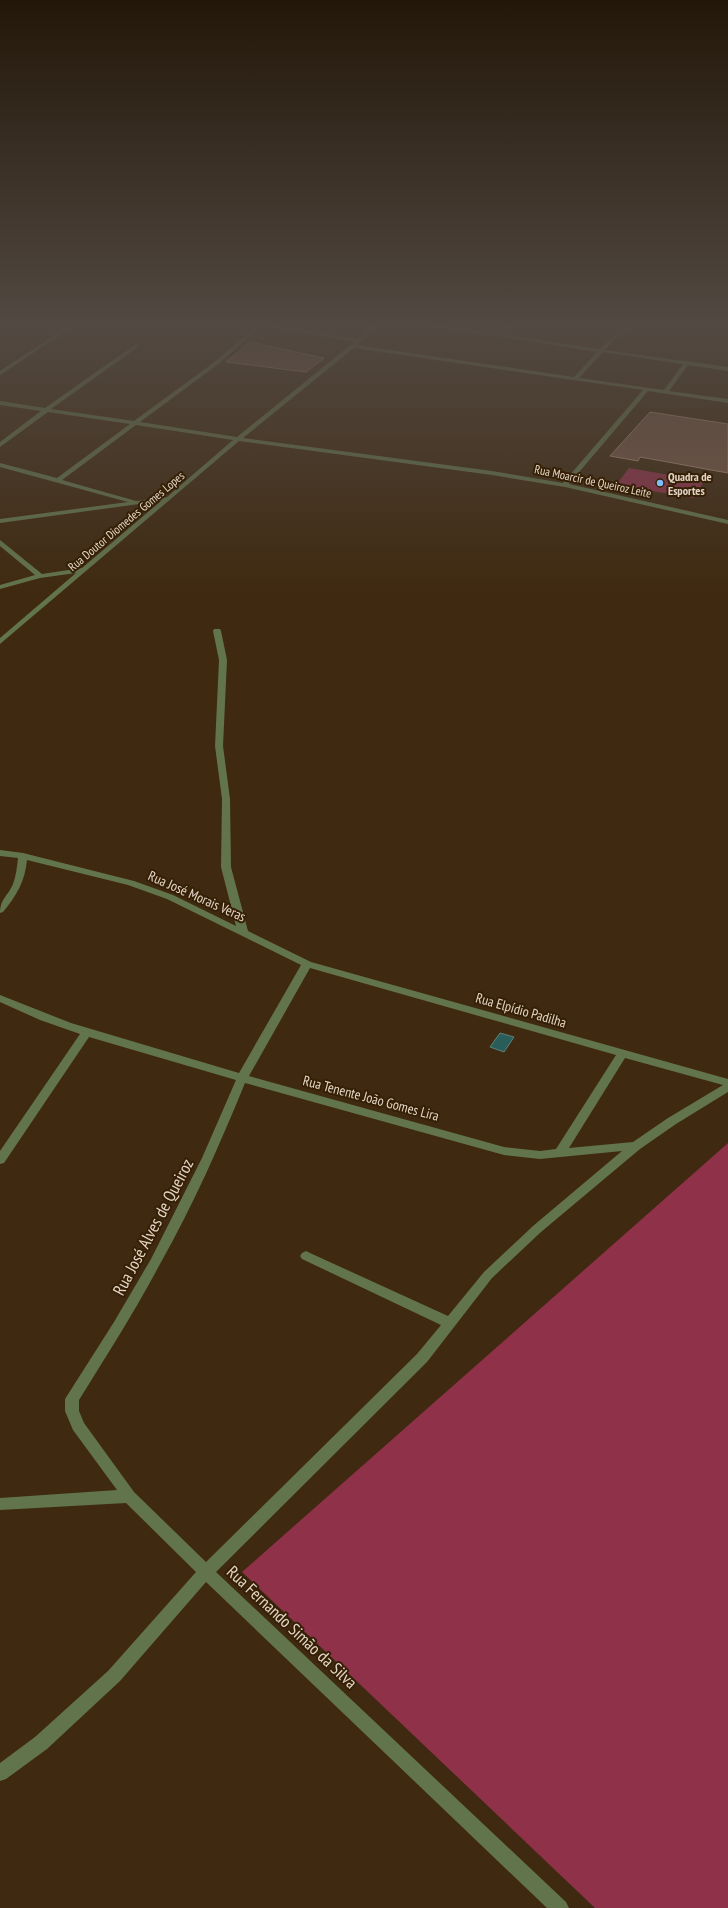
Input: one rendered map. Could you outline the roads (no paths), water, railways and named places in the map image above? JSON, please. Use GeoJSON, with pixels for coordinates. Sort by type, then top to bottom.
{"type":"FeatureCollection","features":[{"type":"Feature","properties":{"kind":"street"},"geometry":{"type":"LineString","coordinates":[[0,445],[39,415]]}},
{"type":"Feature","properties":{"kind":"street","name":"Rua Moarcir de Queiroz Leite"},"geometry":{"type":"LineString","coordinates":[[80,415],[238,439],[449,466],[565,485],[728,522]]}},
{"type":"Feature","properties":{"kind":"street"},"geometry":{"type":"LineString","coordinates":[[57,481],[145,415]]}},
{"type":"Feature","properties":{"kind":"street","name":"Rua Doutor Diomedes Gomes Lopes"},"geometry":{"type":"LineString","coordinates":[[0,642],[268,415]]}},
{"type":"Feature","properties":{"kind":"street"},"geometry":{"type":"LineString","coordinates":[[565,485],[625,415]]}},
{"type":"Feature","properties":{"kind":"street"},"geometry":{"type":"LineString","coordinates":[[0,465],[137,502]]}},
{"type":"Feature","properties":{"kind":"street"},"geometry":{"type":"LineString","coordinates":[[0,521],[170,498]]}},
{"type":"Feature","properties":{"kind":"street"},"geometry":{"type":"LineString","coordinates":[[0,542],[40,576]]}},
{"type":"Feature","properties":{"kind":"street"},"geometry":{"type":"LineString","coordinates":[[0,587],[40,576],[85,570]]}},
{"type":"Feature","properties":{"kind":"street"},"geometry":{"type":"LineString","coordinates":[[217,631],[223,660],[219,746],[226,799],[226,867],[243,932]]}},
{"type":"Feature","properties":{"kind":"street","name":"Rua José Morais Veras"},"geometry":{"type":"LineString","coordinates":[[0,853],[23,856],[131,883],[170,897],[306,964]]}},
{"type":"Feature","properties":{"kind":"street"},"geometry":{"type":"LineString","coordinates":[[0,910],[16,890],[20,879],[23,856]]}},
{"type":"Feature","properties":{"kind":"street","name":"Rua Elpídio Padilha"},"geometry":{"type":"LineString","coordinates":[[306,964],[728,1083]]}},
{"type":"Feature","properties":{"kind":"street","name":"Rua José Alves de Queiroz"},"geometry":{"type":"LineString","coordinates":[[206,1572],[129,1496],[78,1426],[72,1411],[72,1399],[119,1326],[156,1261],[208,1158],[242,1078],[306,964]]}},
{"type":"Feature","properties":{"kind":"street","name":"Rua Tenente João Gomes Lira"},"geometry":{"type":"LineString","coordinates":[[0,998],[16,1006],[87,1032],[242,1078],[504,1151],[540,1155],[636,1146],[672,1121],[728,1087]]}},
{"type":"Feature","properties":{"kind":"street"},"geometry":{"type":"LineString","coordinates":[[0,1160],[87,1032]]}},
{"type":"Feature","properties":{"kind":"street"},"geometry":{"type":"LineString","coordinates":[[559,1154],[623,1053]]}},
{"type":"Feature","properties":{"kind":"street"},"geometry":{"type":"LineString","coordinates":[[206,1572],[422,1358],[488,1275],[537,1228],[636,1146]]}},
{"type":"Feature","properties":{"kind":"street"},"geometry":{"type":"LineString","coordinates":[[306,1256],[450,1323]]}},
{"type":"Feature","properties":{"kind":"street"},"geometry":{"type":"LineString","coordinates":[[0,1504],[129,1496]]}},
{"type":"Feature","properties":{"kind":"street","name":"Rua Fernando Simão da Silva"},"geometry":{"type":"LineString","coordinates":[[0,1773],[41,1743],[114,1676],[206,1572],[560,1908]]}},
{"type":"Feature","properties":{"kind":"water"},"geometry":{"type":"Polygon","coordinates":[[[500,1033],[514,1037],[504,1052],[490,1047],[500,1033]]]}},
{"type":"Feature","properties":{"kind":"place","name":"Quadra de Esportes"},"geometry":{"type":"Point","coordinates":[660,483]}}]}
